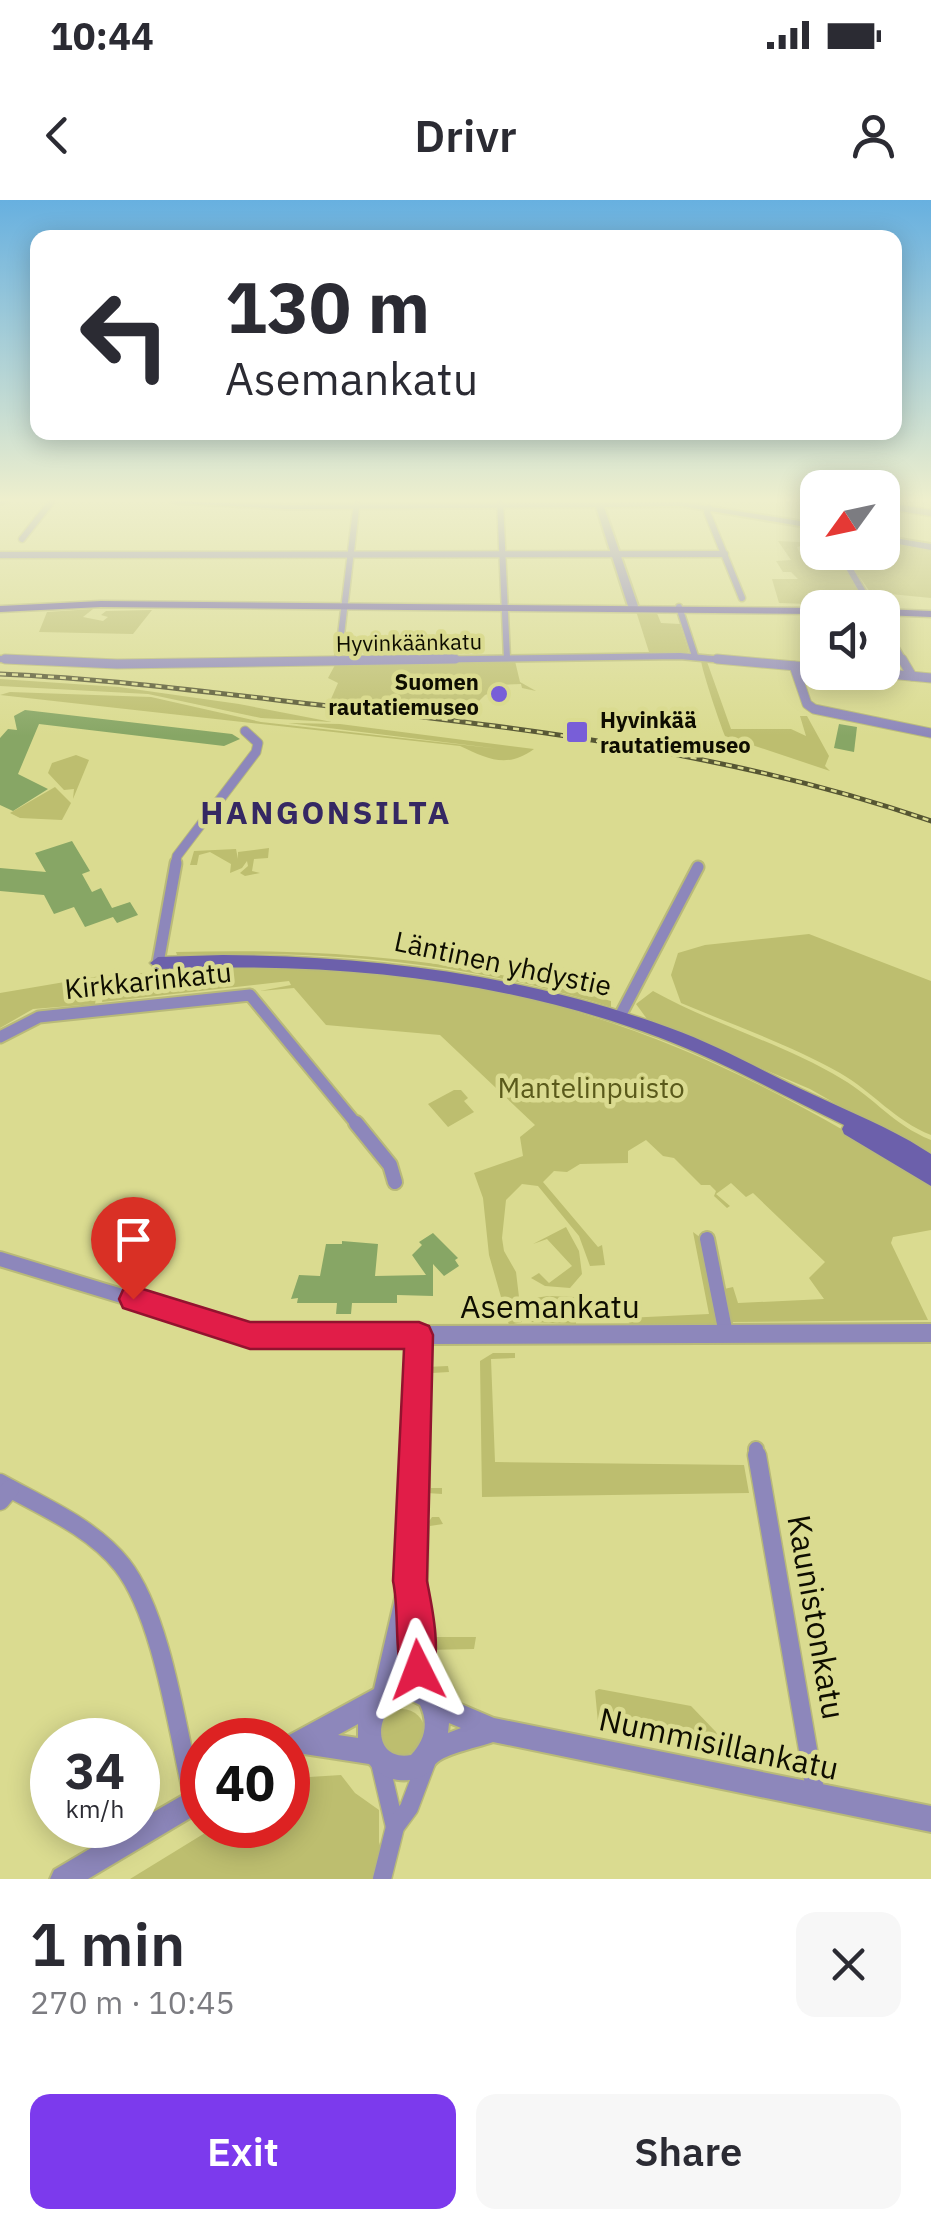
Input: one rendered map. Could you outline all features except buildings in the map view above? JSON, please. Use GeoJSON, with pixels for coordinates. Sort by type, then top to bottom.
{"type":"FeatureCollection","features":[{"type":"Feature","properties":{"kind":"main road"},"geometry":{"type":"LineString","coordinates":[[0,608],[101,604],[504,605],[800,610]]}},
{"type":"Feature","properties":{"kind":"main road"},"geometry":{"type":"LineString","coordinates":[[900,613],[931,614]]}},
{"type":"Feature","properties":{"kind":"main road","name":"Läntinen yhdystie"},"geometry":{"type":"LineString","coordinates":[[158,963],[284,959],[392,966],[514,988],[620,1016],[748,1069],[878,1130],[931,1164]]}},
{"type":"Feature","properties":{"kind":"main road","name":"Läntinen yhdystie"},"geometry":{"type":"LineString","coordinates":[[818,1105],[931,1178]]}},
{"type":"Feature","properties":{"kind":"street"},"geometry":{"type":"LineString","coordinates":[[338,660],[348,579]]}},
{"type":"Feature","properties":{"kind":"street"},"geometry":{"type":"LineString","coordinates":[[503,579],[507,658]]}},
{"type":"Feature","properties":{"kind":"street"},"geometry":{"type":"LineString","coordinates":[[624,579],[633,606]]}},
{"type":"Feature","properties":{"kind":"street"},"geometry":{"type":"LineString","coordinates":[[735,579],[742,598]]}},
{"type":"Feature","properties":{"kind":"street"},"geometry":{"type":"LineString","coordinates":[[679,606],[695,656]]}},
{"type":"Feature","properties":{"kind":"street"},"geometry":{"type":"LineString","coordinates":[[900,655],[912,676]]}},
{"type":"Feature","properties":{"kind":"street","name":"Hyvinkäänkatu"},"geometry":{"type":"LineString","coordinates":[[0,658],[117,664],[695,656],[800,666]]}},
{"type":"Feature","properties":{"kind":"street"},"geometry":{"type":"LineString","coordinates":[[794,666],[807,704],[814,709],[931,733]]}},
{"type":"Feature","properties":{"kind":"street"},"geometry":{"type":"LineString","coordinates":[[900,675],[931,678]]}},
{"type":"Feature","properties":{"kind":"street"},"geometry":{"type":"LineString","coordinates":[[158,963],[177,856],[256,752],[258,743],[244,731]]}},
{"type":"Feature","properties":{"kind":"street"},"geometry":{"type":"LineString","coordinates":[[620,1016],[698,866]]}},
{"type":"Feature","properties":{"kind":"street","name":"Kirkkarinkatu"},"geometry":{"type":"LineString","coordinates":[[0,1037],[39,1016],[250,995],[390,1165],[395,1182]]}},
{"type":"Feature","properties":{"kind":"street"},"geometry":{"type":"LineString","coordinates":[[706,1239],[726,1334]]}},
{"type":"Feature","properties":{"kind":"street","name":"Asemankatu"},"geometry":{"type":"LineString","coordinates":[[0,1259],[250,1335],[931,1333]]}},
{"type":"Feature","properties":{"kind":"street"},"geometry":{"type":"LineString","coordinates":[[395,1827],[368,1731],[382,1696],[410,1581],[419,1335]]}},
{"type":"Feature","properties":{"kind":"street","name":"Kaunistonkatu"},"geometry":{"type":"LineString","coordinates":[[756,1448],[816,1796]]}},
{"type":"Feature","properties":{"kind":"street"},"geometry":{"type":"LineString","coordinates":[[3,1491],[98,1542],[125,1567],[144,1602],[180,1733]]}},
{"type":"Feature","properties":{"kind":"street"},"geometry":{"type":"LineString","coordinates":[[382,1879],[395,1827],[409,1808],[439,1726],[418,1670],[416,1608],[410,1581]]}},
{"type":"Feature","properties":{"kind":"street"},"geometry":{"type":"LineString","coordinates":[[310,1737],[382,1696],[408,1686],[431,1700]]}},
{"type":"Feature","properties":{"kind":"street","name":"Nummisillankatu"},"geometry":{"type":"LineString","coordinates":[[431,1700],[493,1730],[931,1819]]}},
{"type":"Feature","properties":{"kind":"street","name":"Nummisillankatu"},"geometry":{"type":"LineString","coordinates":[[431,1754],[493,1730]]}},
{"type":"Feature","properties":{"kind":"street"},"geometry":{"type":"LineString","coordinates":[[310,1747],[377,1756],[388,1767],[409,1770],[431,1754]]}},
{"type":"Feature","properties":{"kind":"street"},"geometry":{"type":"LineString","coordinates":[[63,1879],[180,1810]]}},
{"type":"Feature","properties":{"kind":"green space"},"geometry":{"type":"Polygon","coordinates":[[[772,579],[854,579],[861,590],[800,590],[800,604],[779,603],[772,579]]]}},
{"type":"Feature","properties":{"kind":"green space"},"geometry":{"type":"Polygon","coordinates":[[[861,579],[931,579],[931,598],[900,595],[900,590],[869,590],[861,579]]]}},
{"type":"Feature","properties":{"kind":"green space"},"geometry":{"type":"Polygon","coordinates":[[[93,609],[83,617],[103,621],[108,617],[101,615],[106,611],[152,610],[133,634],[39,632],[47,612],[93,609]]]}},
{"type":"Feature","properties":{"kind":"green space"},"geometry":{"type":"Polygon","coordinates":[[[636,611],[656,611],[661,623],[680,624],[689,652],[649,652],[636,611]]]}},
{"type":"Feature","properties":{"kind":"green space"},"geometry":{"type":"Polygon","coordinates":[[[701,659],[706,659],[731,729],[791,729],[806,736],[800,716],[807,716],[829,756],[825,766],[830,771],[725,736],[701,659]]]}},
{"type":"Feature","properties":{"kind":"green space"},"geometry":{"type":"Polygon","coordinates":[[[515,661],[520,682],[536,691],[522,688],[521,684],[495,685],[498,690],[485,695],[465,715],[331,699],[338,683],[328,678],[335,665],[515,661]]]}},
{"type":"Feature","properties":{"kind":"green space"},"geometry":{"type":"Polygon","coordinates":[[[0,679],[119,687],[332,722],[261,718],[148,694],[0,686],[0,679]]]}},
{"type":"Feature","properties":{"kind":"green space"},"geometry":{"type":"Polygon","coordinates":[[[10,692],[151,697],[261,722],[500,749],[288,723],[340,724],[534,749],[515,759],[497,760],[460,746],[0,695],[10,692]]]}},
{"type":"Feature","properties":{"kind":"green space"},"geometry":{"type":"Polygon","coordinates":[[[76,755],[89,760],[73,799],[74,789],[64,790],[48,773],[52,763],[76,755]]]}},
{"type":"Feature","properties":{"kind":"green space"},"geometry":{"type":"Polygon","coordinates":[[[55,787],[71,803],[62,820],[20,818],[10,813],[55,787]]]}},
{"type":"Feature","properties":{"kind":"green space"},"geometry":{"type":"Polygon","coordinates":[[[269,848],[268,858],[254,859],[252,871],[260,873],[240,873],[248,866],[247,861],[230,873],[231,864],[210,852],[199,855],[197,865],[190,865],[194,851],[236,849],[238,859],[238,852],[269,848]]]}},
{"type":"Feature","properties":{"kind":"green space"},"geometry":{"type":"Polygon","coordinates":[[[809,934],[931,981],[931,1135],[821,1063],[681,1003],[671,975],[678,953],[705,945],[809,934]]]}},
{"type":"Feature","properties":{"kind":"green space"},"geometry":{"type":"Polygon","coordinates":[[[176,952],[289,952],[396,959],[556,987],[611,1001],[611,1007],[503,979],[396,962],[176,952]]]}},
{"type":"Feature","properties":{"kind":"green space","name":"Mantelinpuisto"},"geometry":{"type":"Polygon","coordinates":[[[247,964],[414,976],[553,1005],[682,1050],[807,1109],[931,1184],[931,1230],[893,1237],[891,1243],[928,1320],[732,1322],[724,1289],[733,1287],[738,1303],[824,1299],[809,1278],[825,1262],[753,1193],[746,1197],[731,1183],[716,1194],[730,1206],[727,1208],[714,1196],[716,1191],[710,1185],[701,1185],[674,1158],[663,1156],[646,1140],[628,1151],[628,1163],[580,1164],[567,1172],[554,1171],[543,1182],[598,1247],[602,1245],[605,1265],[590,1266],[579,1236],[538,1186],[522,1184],[506,1200],[502,1238],[504,1251],[516,1272],[522,1322],[509,1325],[489,1255],[483,1198],[474,1173],[523,1156],[520,1137],[535,1125],[440,1035],[326,1025],[294,988],[260,991],[291,985],[289,981],[102,1002],[107,976],[247,964]]]}},
{"type":"Feature","properties":{"kind":"green space"},"geometry":{"type":"Polygon","coordinates":[[[100,976],[95,1004],[33,1009],[0,1028],[0,993],[100,976]]]}},
{"type":"Feature","properties":{"kind":"green space"},"geometry":{"type":"Polygon","coordinates":[[[653,991],[842,1079],[905,1127],[931,1140],[931,1158],[810,1089],[647,1019],[636,1004],[653,991]]]}},
{"type":"Feature","properties":{"kind":"green space"},"geometry":{"type":"Polygon","coordinates":[[[461,1090],[468,1098],[464,1101],[474,1112],[448,1127],[428,1104],[461,1090]]]}},
{"type":"Feature","properties":{"kind":"green space"},"geometry":{"type":"Polygon","coordinates":[[[566,1227],[579,1251],[582,1274],[570,1288],[545,1286],[531,1278],[539,1273],[549,1283],[572,1266],[547,1239],[533,1244],[566,1227]]]}},
{"type":"Feature","properties":{"kind":"green space"},"geometry":{"type":"Polygon","coordinates":[[[693,1232],[701,1238],[720,1323],[631,1326],[626,1318],[709,1314],[693,1232]]]}},
{"type":"Feature","properties":{"kind":"green space"},"geometry":{"type":"Polygon","coordinates":[[[574,1297],[576,1324],[529,1322],[528,1299],[574,1297]]]}},
{"type":"Feature","properties":{"kind":"green space"},"geometry":{"type":"Polygon","coordinates":[[[493,1353],[515,1353],[515,1358],[491,1359],[495,1462],[744,1465],[749,1493],[482,1497],[480,1361],[493,1353]]]}},
{"type":"Feature","properties":{"kind":"green space"},"geometry":{"type":"Polygon","coordinates":[[[448,1366],[449,1372],[432,1373],[431,1488],[442,1488],[442,1494],[427,1493],[423,1483],[426,1367],[448,1366]]]}},
{"type":"Feature","properties":{"kind":"green space"},"geometry":{"type":"Polygon","coordinates":[[[432,1517],[439,1517],[443,1524],[430,1526],[428,1637],[476,1637],[474,1649],[423,1650],[421,1533],[432,1517]]]}},
{"type":"Feature","properties":{"kind":"green space"},"geometry":{"type":"Polygon","coordinates":[[[595,1691],[691,1706],[716,1732],[727,1756],[598,1723],[595,1691]]]}},
{"type":"Feature","properties":{"kind":"green space"},"geometry":{"type":"Polygon","coordinates":[[[402,1709],[418,1716],[425,1732],[418,1748],[402,1755],[386,1748],[379,1732],[386,1716],[402,1709]]]}},
{"type":"Feature","properties":{"kind":"green space"},"geometry":{"type":"Polygon","coordinates":[[[341,1775],[355,1793],[379,1810],[379,1842],[390,1879],[130,1879],[181,1848],[310,1848],[310,1777],[341,1775]]]}},
{"type":"Feature","properties":{"kind":"railway"},"geometry":{"type":"LineString","coordinates":[[0,674],[173,688],[569,736],[715,762],[859,798],[931,821]]}},
{"type":"Feature","properties":{"kind":"place","name":"Suomen rautatiemuseo"},"geometry":{"type":"Point","coordinates":[499,694]}},
{"type":"Feature","properties":{"kind":"place","name":"Hyvinkää rautatiemuseo"},"geometry":{"type":"Point","coordinates":[577,732]}},
{"type":"Feature","properties":{"kind":"district","name":"HANGONSILTA"},"geometry":{"type":"Point","coordinates":[326,812]}},
{"type":"Feature","properties":{"kind":"route"},"geometry":{"type":"LineString","coordinates":[[133,1299],[250,1335],[419,1335],[410,1581],[416,1608],[418,1670]]}}]}
